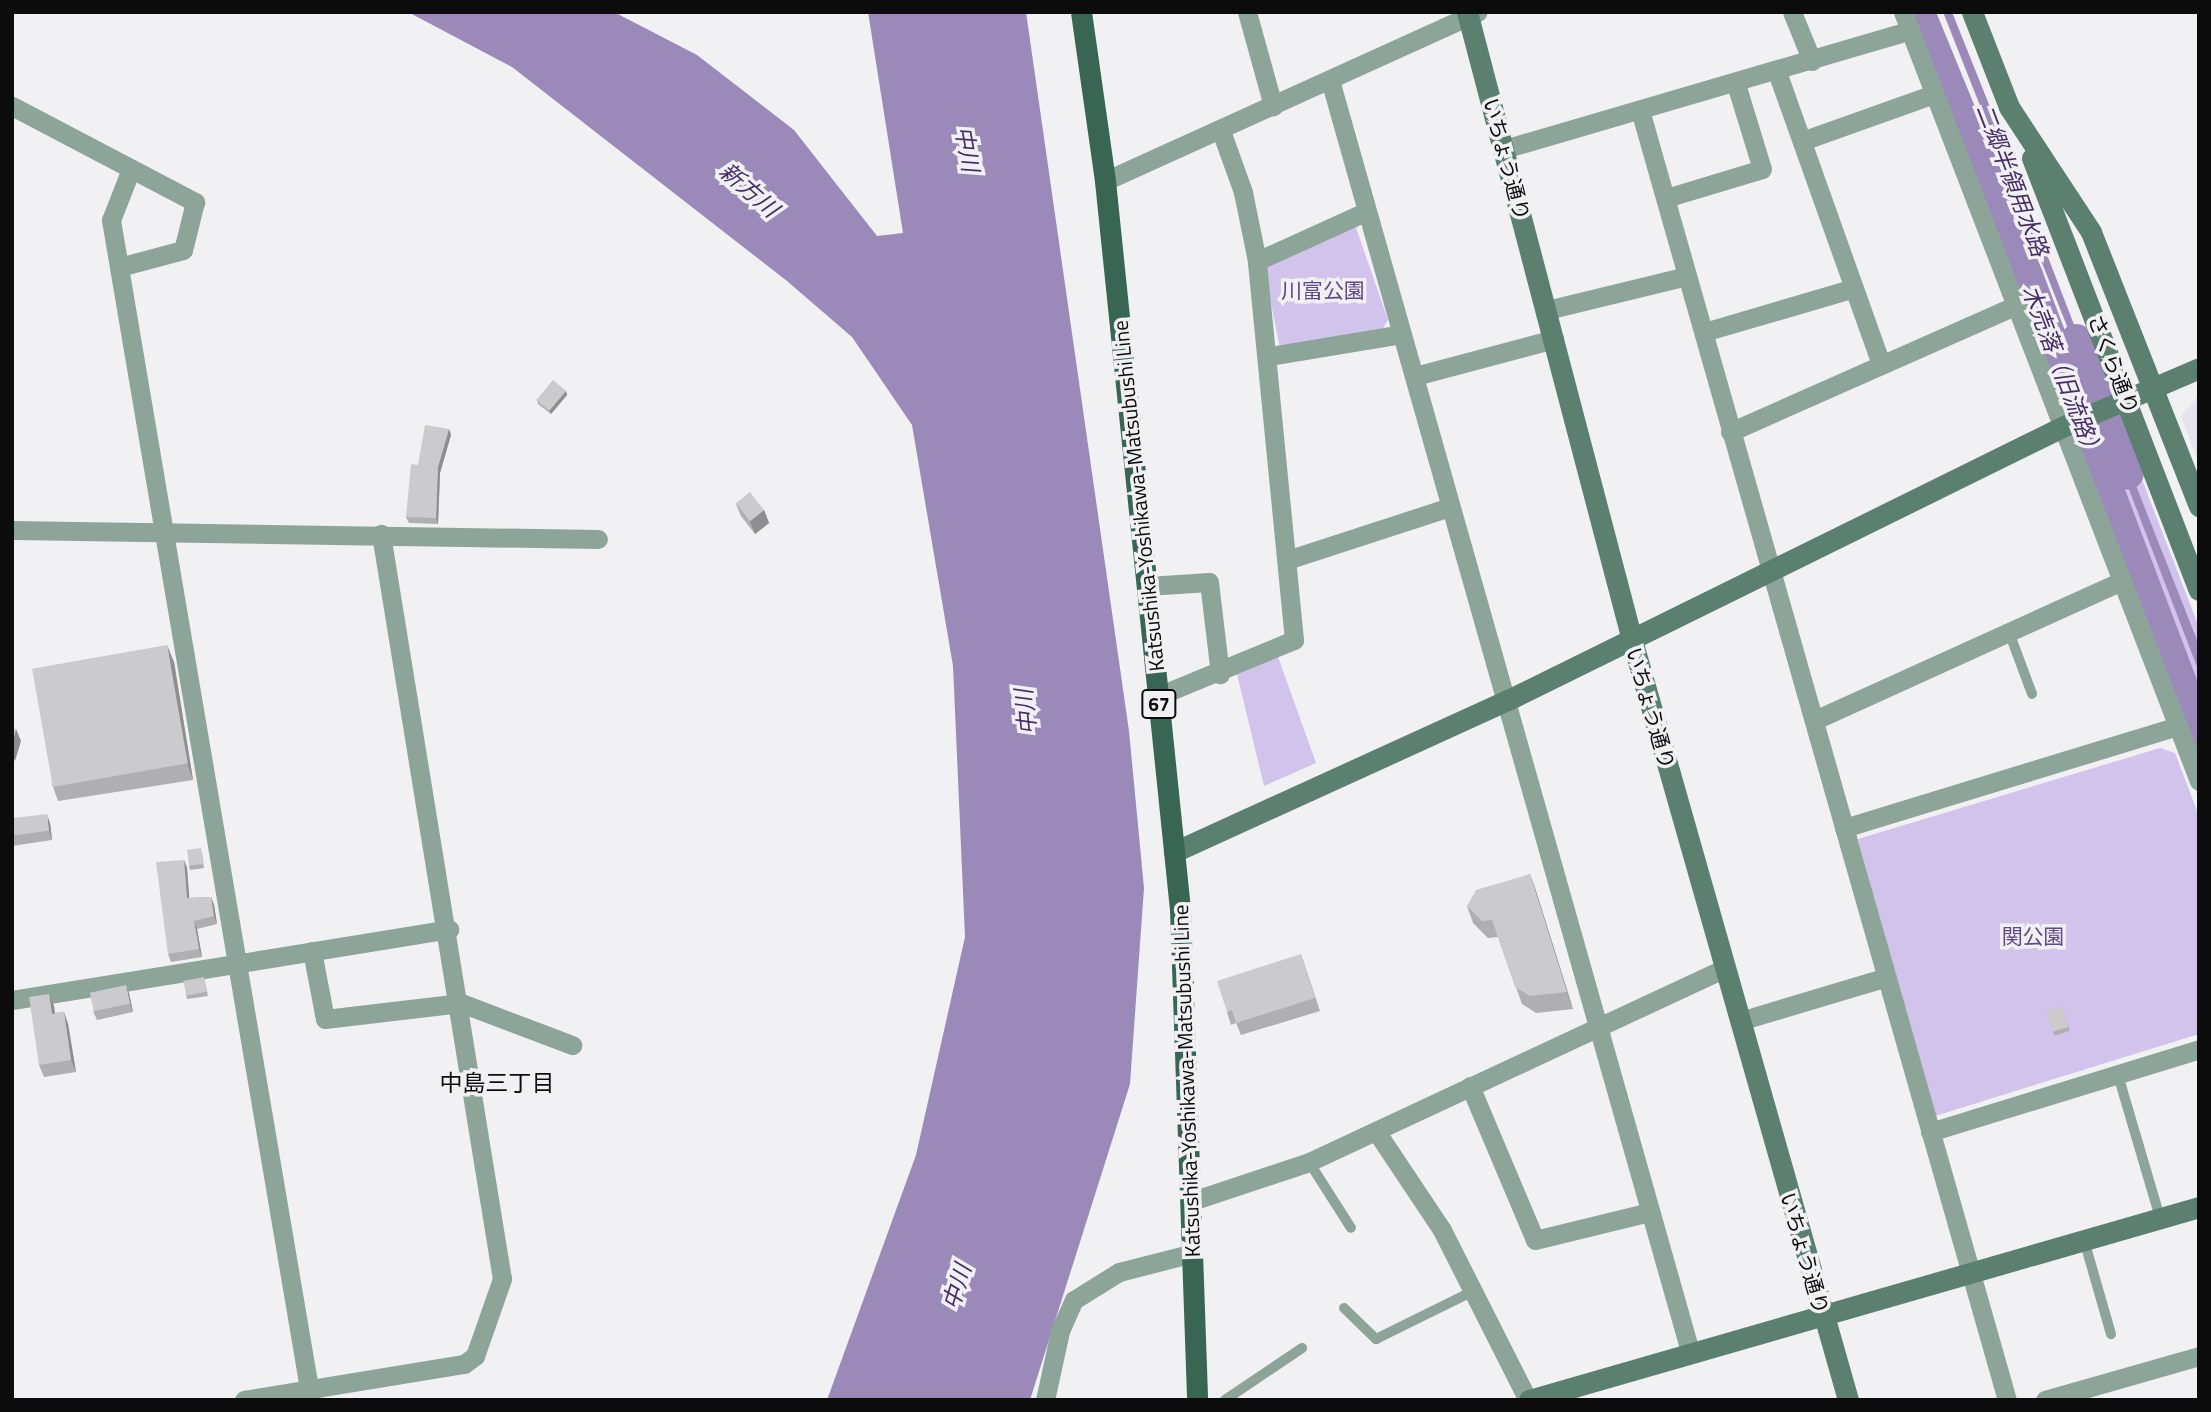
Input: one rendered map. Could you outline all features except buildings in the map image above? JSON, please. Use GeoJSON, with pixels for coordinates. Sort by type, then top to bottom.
{"type":"FeatureCollection","features":[{"type":"Feature","properties":{"kind":"main road","name":"Katsushika-Yoshikawa-Matsubushi Line"},"geometry":{"type":"LineString","coordinates":[[1081,12],[1105,181],[1186,993],[1197,1400]]}},
{"type":"Feature","properties":{"kind":"street"},"geometry":{"type":"LineString","coordinates":[[1247,12],[1273,106]]}},
{"type":"Feature","properties":{"kind":"street"},"geometry":{"type":"LineString","coordinates":[[1793,12],[1812,61]]}},
{"type":"Feature","properties":{"kind":"street","name":"さくら通り"},"geometry":{"type":"LineString","coordinates":[[1972,12],[2028,139],[2122,400],[2199,590]]}},
{"type":"Feature","properties":{"kind":"street"},"geometry":{"type":"LineString","coordinates":[[1105,181],[1221,131],[1471,14]]}},
{"type":"Feature","properties":{"kind":"street","name":"いちょう通り"},"geometry":{"type":"LineString","coordinates":[[1471,14],[1632,640],[1847,1400]]}},
{"type":"Feature","properties":{"kind":"street"},"geometry":{"type":"LineString","coordinates":[[1504,149],[1812,61],[1906,21],[2016,305],[2069,424],[2122,581],[2199,781]]}},
{"type":"Feature","properties":{"kind":"street"},"geometry":{"type":"LineString","coordinates":[[1777,72],[1881,364]]}},
{"type":"Feature","properties":{"kind":"street"},"geometry":{"type":"LineString","coordinates":[[1330,79],[1365,212],[1508,700],[1690,1351]]}},
{"type":"Feature","properties":{"kind":"street"},"geometry":{"type":"LineString","coordinates":[[1665,198],[1762,169],[1736,84]]}},
{"type":"Feature","properties":{"kind":"street"},"geometry":{"type":"LineString","coordinates":[[1802,141],[1934,94]]}},
{"type":"Feature","properties":{"kind":"street"},"geometry":{"type":"LineString","coordinates":[[12,106],[195,202],[183,250],[119,267]]}},
{"type":"Feature","properties":{"kind":"street"},"geometry":{"type":"LineString","coordinates":[[1640,110],[2007,1400]]}},
{"type":"Feature","properties":{"kind":"street"},"geometry":{"type":"LineString","coordinates":[[1158,696],[1220,674],[1294,640],[1290,559],[1270,356],[1257,261],[1243,192],[1221,131]]}},
{"type":"Feature","properties":{"kind":"street","name":"さくら通り"},"geometry":{"type":"LineString","coordinates":[[2028,139],[2091,232],[2199,506]]}},
{"type":"Feature","properties":{"kind":"street"},"geometry":{"type":"LineString","coordinates":[[131,169],[111,220],[168,532],[310,1394]]}},
{"type":"Feature","properties":{"kind":"street"},"geometry":{"type":"LineString","coordinates":[[1257,261],[1365,212]]}},
{"type":"Feature","properties":{"kind":"street"},"geometry":{"type":"LineString","coordinates":[[1547,310],[1686,276]]}},
{"type":"Feature","properties":{"kind":"street"},"geometry":{"type":"LineString","coordinates":[[1704,331],[1854,288]]}},
{"type":"Feature","properties":{"kind":"street"},"geometry":{"type":"LineString","coordinates":[[1730,432],[2016,305]]}},
{"type":"Feature","properties":{"kind":"street"},"geometry":{"type":"LineString","coordinates":[[1270,356],[1401,334]]}},
{"type":"Feature","properties":{"kind":"street"},"geometry":{"type":"LineString","coordinates":[[1415,376],[1554,339]]}},
{"type":"Feature","properties":{"kind":"street"},"geometry":{"type":"LineString","coordinates":[[1174,852],[1508,700],[2069,424],[2199,368]]}},
{"type":"Feature","properties":{"kind":"street"},"geometry":{"type":"LineString","coordinates":[[1290,559],[1450,507]]}},
{"type":"Feature","properties":{"kind":"street"},"geometry":{"type":"LineString","coordinates":[[12,530],[598,539]]}},
{"type":"Feature","properties":{"kind":"street"},"geometry":{"type":"LineString","coordinates":[[244,1400],[310,1394],[464,1364],[482,1341],[502,1279],[501,1245],[381,534]]}},
{"type":"Feature","properties":{"kind":"street"},"geometry":{"type":"LineString","coordinates":[[1815,720],[2122,581]]}},
{"type":"Feature","properties":{"kind":"street"},"geometry":{"type":"LineString","coordinates":[[1147,586],[1209,582],[1220,674]]}},
{"type":"Feature","properties":{"kind":"street"},"geometry":{"type":"LineString","coordinates":[[1844,828],[2178,726]]}},
{"type":"Feature","properties":{"kind":"street"},"geometry":{"type":"LineString","coordinates":[[12,1000],[449,929]]}},
{"type":"Feature","properties":{"kind":"street"},"geometry":{"type":"LineString","coordinates":[[312,951],[326,1019],[461,1003],[572,1045]]}},
{"type":"Feature","properties":{"kind":"street"},"geometry":{"type":"LineString","coordinates":[[1192,1202],[1308,1162],[1598,1025],[1726,968]]}},
{"type":"Feature","properties":{"kind":"street"},"geometry":{"type":"LineString","coordinates":[[1740,1021],[1887,977]]}},
{"type":"Feature","properties":{"kind":"street"},"geometry":{"type":"LineString","coordinates":[[1930,1132],[2199,1049]]}},
{"type":"Feature","properties":{"kind":"street"},"geometry":{"type":"LineString","coordinates":[[1470,1086],[1535,1240],[1650,1212]]}},
{"type":"Feature","properties":{"kind":"street"},"geometry":{"type":"LineString","coordinates":[[1376,1131],[1442,1230],[1529,1400],[1690,1351],[2199,1207]]}},
{"type":"Feature","properties":{"kind":"street"},"geometry":{"type":"LineString","coordinates":[[1045,1400],[1060,1331],[1074,1300],[1119,1272],[1193,1253]]}},
{"type":"Feature","properties":{"kind":"street"},"geometry":{"type":"LineString","coordinates":[[2045,1400],[2199,1356]]}},
{"type":"Feature","properties":{"kind":"lane"},"geometry":{"type":"LineString","coordinates":[[2009,632],[2032,694]]}},
{"type":"Feature","properties":{"kind":"lane"},"geometry":{"type":"LineString","coordinates":[[2118,1076],[2160,1218]]}},
{"type":"Feature","properties":{"kind":"lane"},"geometry":{"type":"LineString","coordinates":[[1308,1162],[1351,1228]]}},
{"type":"Feature","properties":{"kind":"lane"},"geometry":{"type":"LineString","coordinates":[[2084,1239],[2111,1334]]}},
{"type":"Feature","properties":{"kind":"lane"},"geometry":{"type":"LineString","coordinates":[[1344,1308],[1376,1339],[1474,1291]]}},
{"type":"Feature","properties":{"kind":"lane"},"geometry":{"type":"LineString","coordinates":[[1225,1400],[1301,1348]]}},
{"type":"Feature","properties":{"kind":"shaded area"},"geometry":{"type":"Polygon","coordinates":[[[2199,395],[2199,463],[2181,416],[2199,395]]]}},
{"type":"Feature","properties":{"kind":"green space","name":"川富公園"},"geometry":{"type":"Polygon","coordinates":[[[1354,222],[1388,320],[1383,328],[1280,348],[1264,268],[1354,222]]]}},
{"type":"Feature","properties":{"kind":"green space"},"geometry":{"type":"Polygon","coordinates":[[[2122,428],[2199,627],[2199,761],[2080,445],[2122,428]]]}},
{"type":"Feature","properties":{"kind":"green space"},"geometry":{"type":"Polygon","coordinates":[[[1278,657],[1316,763],[1264,786],[1237,674],[1278,657]]]}},
{"type":"Feature","properties":{"kind":"green space","name":"関公園"},"geometry":{"type":"Polygon","coordinates":[[[2160,748],[2175,753],[2199,816],[2199,1034],[1935,1116],[1858,839],[2160,748]]]}},
{"type":"Feature","properties":{"kind":"water"},"geometry":{"type":"Polygon","coordinates":[[[408,12],[614,12],[697,55],[794,130],[877,236],[903,233],[868,12],[1026,12],[1129,731],[1144,888],[1130,1084],[1030,1400],[827,1400],[916,1155],[965,937],[953,666],[912,425],[852,337],[787,281],[512,67],[408,12]]]}},
{"type":"Feature","properties":{"kind":"water"},"geometry":{"type":"Polygon","coordinates":[[[1943,12],[1952,12],[1992,112],[2095,379],[2089,382],[1943,12]]]}},
{"type":"Feature","properties":{"kind":"water"},"geometry":{"type":"Polygon","coordinates":[[[2114,430],[2199,645],[2199,672],[2107,432],[2114,430]]]}},
{"type":"Feature","properties":{"kind":"waterway","name":"木売落（旧流路）"},"geometry":{"type":"LineString","coordinates":[[1918,12],[2026,275],[2199,734]]}},
{"type":"Feature","properties":{"kind":"waterway","name":"二郷半領用水路"},"geometry":{"type":"LineString","coordinates":[[2076,340],[2127,473]]}},
{"type":"Feature","properties":{"kind":"district","name":"中島三丁目"},"geometry":{"type":"Point","coordinates":[497,1083]}},
{"type":"Feature","properties":{"kind":"water label","name":"中川"},"geometry":{"type":"Point","coordinates":[967,149]}},
{"type":"Feature","properties":{"kind":"water label","name":"新方川"},"geometry":{"type":"Point","coordinates":[749,190]}},
{"type":"Feature","properties":{"kind":"water label","name":"中川"},"geometry":{"type":"Point","coordinates":[1026,712]}},
{"type":"Feature","properties":{"kind":"water label","name":"中川"},"geometry":{"type":"Point","coordinates":[957,1287]}}]}
